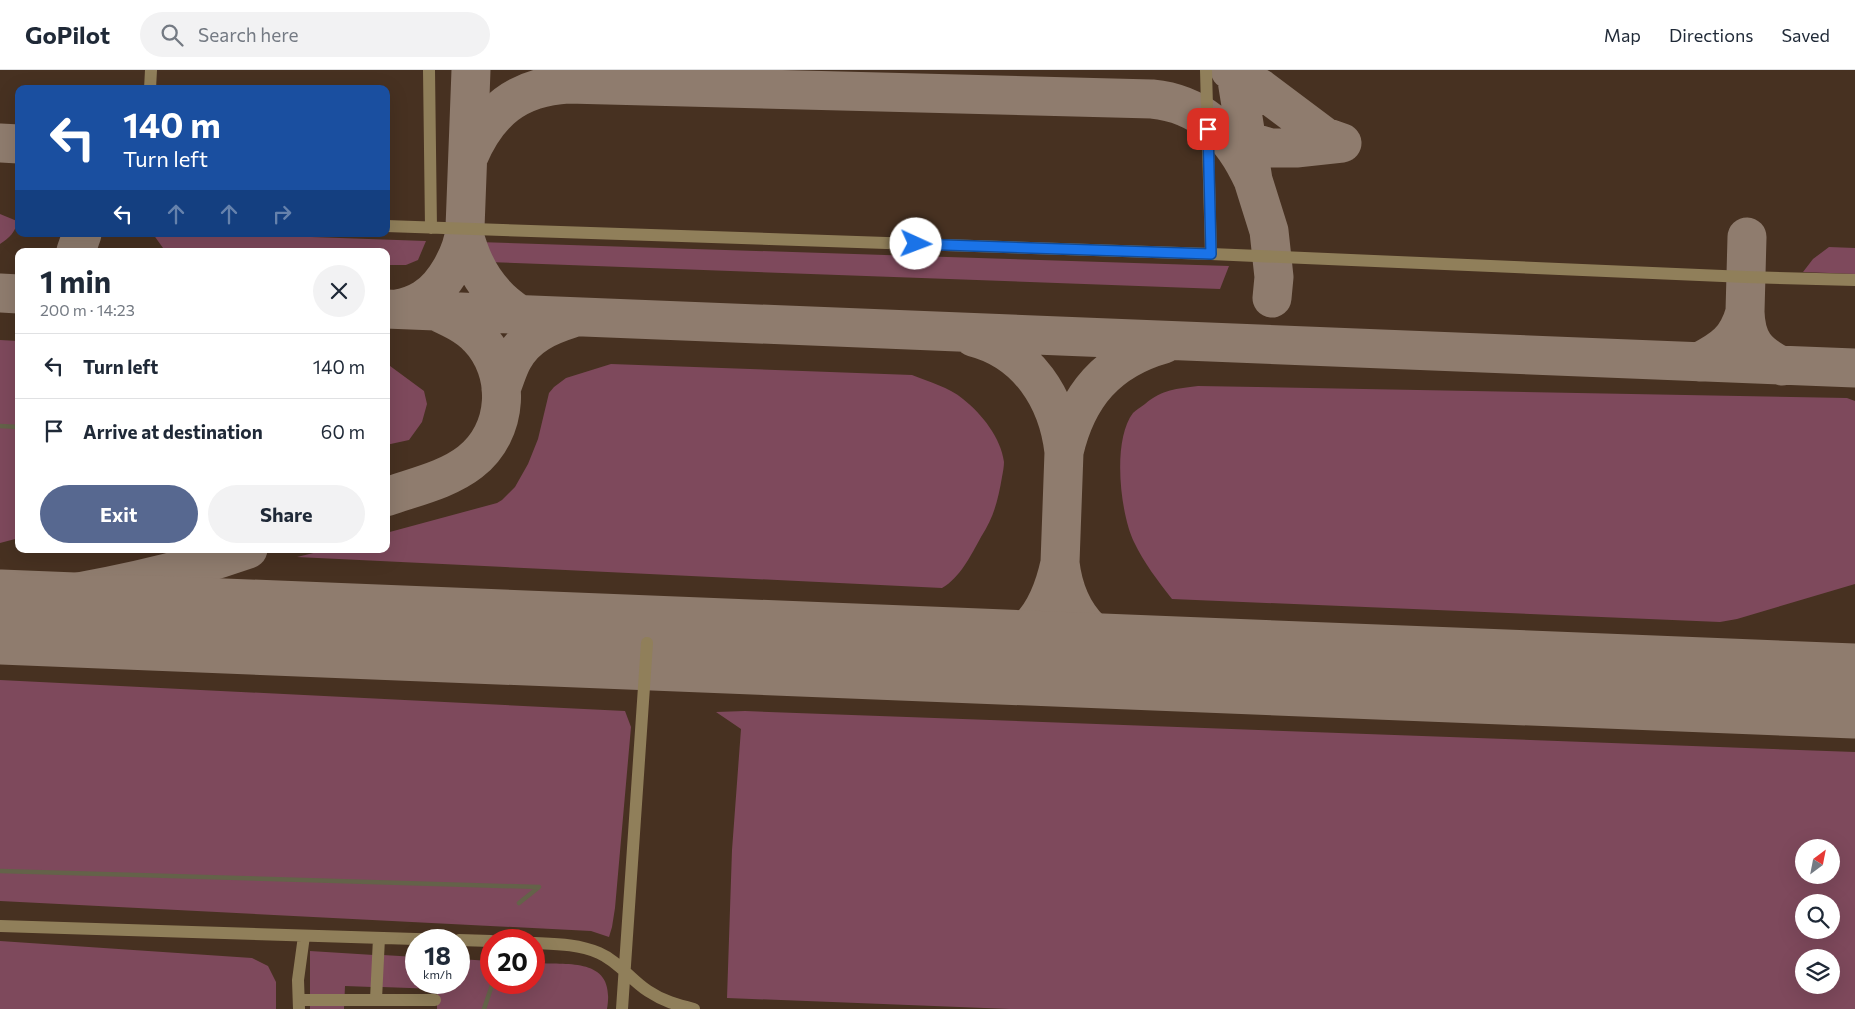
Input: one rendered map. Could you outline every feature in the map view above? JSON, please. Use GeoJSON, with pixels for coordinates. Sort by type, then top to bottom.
{"type":"FeatureCollection","features":[{"type":"Feature","properties":{"kind":"lane"},"geometry":{"type":"LineString","coordinates":[[150,85],[151,70]]}},
{"type":"Feature","properties":{"kind":"lane"},"geometry":{"type":"LineString","coordinates":[[429,70],[431,228]]}},
{"type":"Feature","properties":{"kind":"lane"},"geometry":{"type":"LineString","coordinates":[[1206,70],[1211,254]]}},
{"type":"Feature","properties":{"kind":"lane"},"geometry":{"type":"LineString","coordinates":[[390,226],[1211,254],[1736,277],[1855,280]]}},
{"type":"Feature","properties":{"kind":"lane"},"geometry":{"type":"LineString","coordinates":[[622,1009],[648,643]]}},
{"type":"Feature","properties":{"kind":"lane"},"geometry":{"type":"LineString","coordinates":[[0,926],[405,939]]}},
{"type":"Feature","properties":{"kind":"lane"},"geometry":{"type":"LineString","coordinates":[[304,936],[298,980],[299,1004],[331,1004],[376,999],[435,1000]]}},
{"type":"Feature","properties":{"kind":"lane"},"geometry":{"type":"LineString","coordinates":[[376,999],[379,938]]}},
{"type":"Feature","properties":{"kind":"lane"},"geometry":{"type":"LineString","coordinates":[[545,944],[580,946],[601,954],[647,991],[669,1004],[694,1009]]}},
{"type":"Feature","properties":{"kind":"shaded area"},"geometry":{"type":"Polygon","coordinates":[[[0,214],[15,220],[15,228],[12,234],[0,244],[0,214]]]}},
{"type":"Feature","properties":{"kind":"shaded area"},"geometry":{"type":"Polygon","coordinates":[[[155,237],[311,237],[426,241],[418,260],[406,265],[390,265],[390,248],[163,248],[155,237]]]}},
{"type":"Feature","properties":{"kind":"shaded area"},"geometry":{"type":"Polygon","coordinates":[[[478,242],[1229,266],[1220,289],[487,262],[482,255],[478,242]]]}},
{"type":"Feature","properties":{"kind":"shaded area"},"geometry":{"type":"Polygon","coordinates":[[[1829,247],[1855,248],[1855,274],[1803,272],[1813,259],[1829,247]]]}},
{"type":"Feature","properties":{"kind":"shaded area"},"geometry":{"type":"Polygon","coordinates":[[[0,340],[15,341],[15,539],[0,543],[0,340]]]}},
{"type":"Feature","properties":{"kind":"shaded area"},"geometry":{"type":"Polygon","coordinates":[[[611,364],[912,375],[952,391],[984,419],[995,435],[1002,453],[1004,465],[995,508],[985,530],[964,566],[942,588],[297,557],[314,553],[390,553],[390,532],[497,503],[502,500],[515,487],[528,464],[538,439],[549,393],[566,378],[611,364]]]}},
{"type":"Feature","properties":{"kind":"shaded area"},"geometry":{"type":"Polygon","coordinates":[[[390,366],[424,391],[427,404],[422,422],[409,440],[390,444],[390,366]]]}},
{"type":"Feature","properties":{"kind":"shaded area"},"geometry":{"type":"Polygon","coordinates":[[[1198,386],[1847,398],[1855,401],[1855,584],[1737,619],[1720,622],[1172,599],[1142,557],[1129,529],[1120,477],[1122,440],[1126,425],[1133,413],[1152,399],[1170,390],[1198,386]]]}},
{"type":"Feature","properties":{"kind":"shaded area"},"geometry":{"type":"Polygon","coordinates":[[[0,680],[625,711],[631,727],[615,908],[609,937],[591,931],[0,901],[0,680]]]}},
{"type":"Feature","properties":{"kind":"shaded area"},"geometry":{"type":"Polygon","coordinates":[[[745,711],[1855,752],[1855,1009],[1010,1009],[727,998],[732,850],[741,729],[716,712],[745,711]]]}},
{"type":"Feature","properties":{"kind":"shaded area"},"geometry":{"type":"Polygon","coordinates":[[[0,941],[252,958],[268,966],[276,982],[276,1009],[0,1009],[0,941]]]}},
{"type":"Feature","properties":{"kind":"shaded area"},"geometry":{"type":"Polygon","coordinates":[[[310,951],[374,955],[372,987],[345,986],[344,1009],[310,1009],[310,951]]]}},
{"type":"Feature","properties":{"kind":"shaded area"},"geometry":{"type":"Polygon","coordinates":[[[383,955],[405,956],[405,988],[382,987],[383,955]]]}},
{"type":"Feature","properties":{"kind":"shaded area"},"geometry":{"type":"Polygon","coordinates":[[[470,960],[480,960],[480,994],[545,994],[545,963],[587,967],[597,972],[604,980],[608,992],[607,1009],[437,1009],[437,994],[470,994],[470,960]]]}},
{"type":"Feature","properties":{"kind":"waterway"},"geometry":{"type":"LineString","coordinates":[[0,426],[15,427]]}},
{"type":"Feature","properties":{"kind":"waterway"},"geometry":{"type":"LineString","coordinates":[[0,871],[539,887]]}},
{"type":"Feature","properties":{"kind":"waterway"},"geometry":{"type":"LineString","coordinates":[[519,903],[539,887]]}},
{"type":"Feature","properties":{"kind":"waterway"},"geometry":{"type":"LineString","coordinates":[[484,1009],[489,994]]}},
{"type":"Feature","properties":{"kind":"taxiway"},"geometry":{"type":"LineString","coordinates":[[398,309],[418,302],[432,293],[452,268],[461,248],[465,228],[471,70]]}},
{"type":"Feature","properties":{"kind":"taxiway"},"geometry":{"type":"LineString","coordinates":[[1230,70],[1261,89],[1325,137],[1342,143]]}},
{"type":"Feature","properties":{"kind":"taxiway"},"geometry":{"type":"LineString","coordinates":[[1236,74],[1253,180],[1269,231],[1274,277],[1272,298]]}},
{"type":"Feature","properties":{"kind":"taxiway"},"geometry":{"type":"LineString","coordinates":[[468,158],[485,127],[506,104],[534,90],[568,84],[1152,99],[1170,102],[1186,108],[1201,115],[1214,125],[1236,149],[1253,180]]}},
{"type":"Feature","properties":{"kind":"taxiway"},"geometry":{"type":"LineString","coordinates":[[1215,132],[1271,148],[1296,148],[1342,143]]}},
{"type":"Feature","properties":{"kind":"taxiway"},"geometry":{"type":"LineString","coordinates":[[0,143],[15,144]]}},
{"type":"Feature","properties":{"kind":"taxiway"},"geometry":{"type":"LineString","coordinates":[[464,234],[472,258],[484,280],[508,307],[519,314]]}},
{"type":"Feature","properties":{"kind":"taxiway"},"geometry":{"type":"LineString","coordinates":[[77,248],[81,237]]}},
{"type":"Feature","properties":{"kind":"taxiway"},"geometry":{"type":"LineString","coordinates":[[1745,312],[1747,237]]}},
{"type":"Feature","properties":{"kind":"taxiway"},"geometry":{"type":"LineString","coordinates":[[0,293],[15,294]]}},
{"type":"Feature","properties":{"kind":"taxiway"},"geometry":{"type":"LineString","coordinates":[[390,309],[1855,368]]}},
{"type":"Feature","properties":{"kind":"taxiway"},"geometry":{"type":"LineString","coordinates":[[390,496],[451,474],[470,462],[483,449],[492,435],[499,418],[501,384],[497,367],[489,351],[469,329],[436,311]]}},
{"type":"Feature","properties":{"kind":"taxiway"},"geometry":{"type":"LineString","coordinates":[[1699,362],[1716,353],[1734,337],[1745,312],[1748,331],[1754,345],[1765,356],[1782,366]]}},
{"type":"Feature","properties":{"kind":"taxiway"},"geometry":{"type":"LineString","coordinates":[[501,389],[511,362],[524,344],[546,328],[573,318]]}},
{"type":"Feature","properties":{"kind":"taxiway"},"geometry":{"type":"LineString","coordinates":[[973,337],[1010,353],[1037,380],[1055,414],[1061,432],[1064,452],[1077,414],[1086,397],[1098,383],[1111,370],[1126,360],[1164,344]]}},
{"type":"Feature","properties":{"kind":"taxiway"},"geometry":{"type":"LineString","coordinates":[[1060,563],[1064,452]]}},
{"type":"Feature","properties":{"kind":"taxiway"},"geometry":{"type":"LineString","coordinates":[[0,605],[63,595],[157,576],[236,553]]}},
{"type":"Feature","properties":{"kind":"taxiway"},"geometry":{"type":"LineString","coordinates":[[955,656],[1003,643],[1028,629],[1045,607],[1060,563],[1070,602],[1090,630],[1119,650],[1156,664]]}},
{"type":"Feature","properties":{"kind":"taxiway"},"geometry":{"type":"LineString","coordinates":[[1785,688],[1830,678],[1855,667]]}},
{"type":"Feature","properties":{"kind":"runway"},"geometry":{"type":"LineString","coordinates":[[0,617],[1855,691]]}},
{"type":"Feature","properties":{"kind":"route"},"geometry":{"type":"LineString","coordinates":[[916,244],[1211,254],[1208,129]]}}]}
